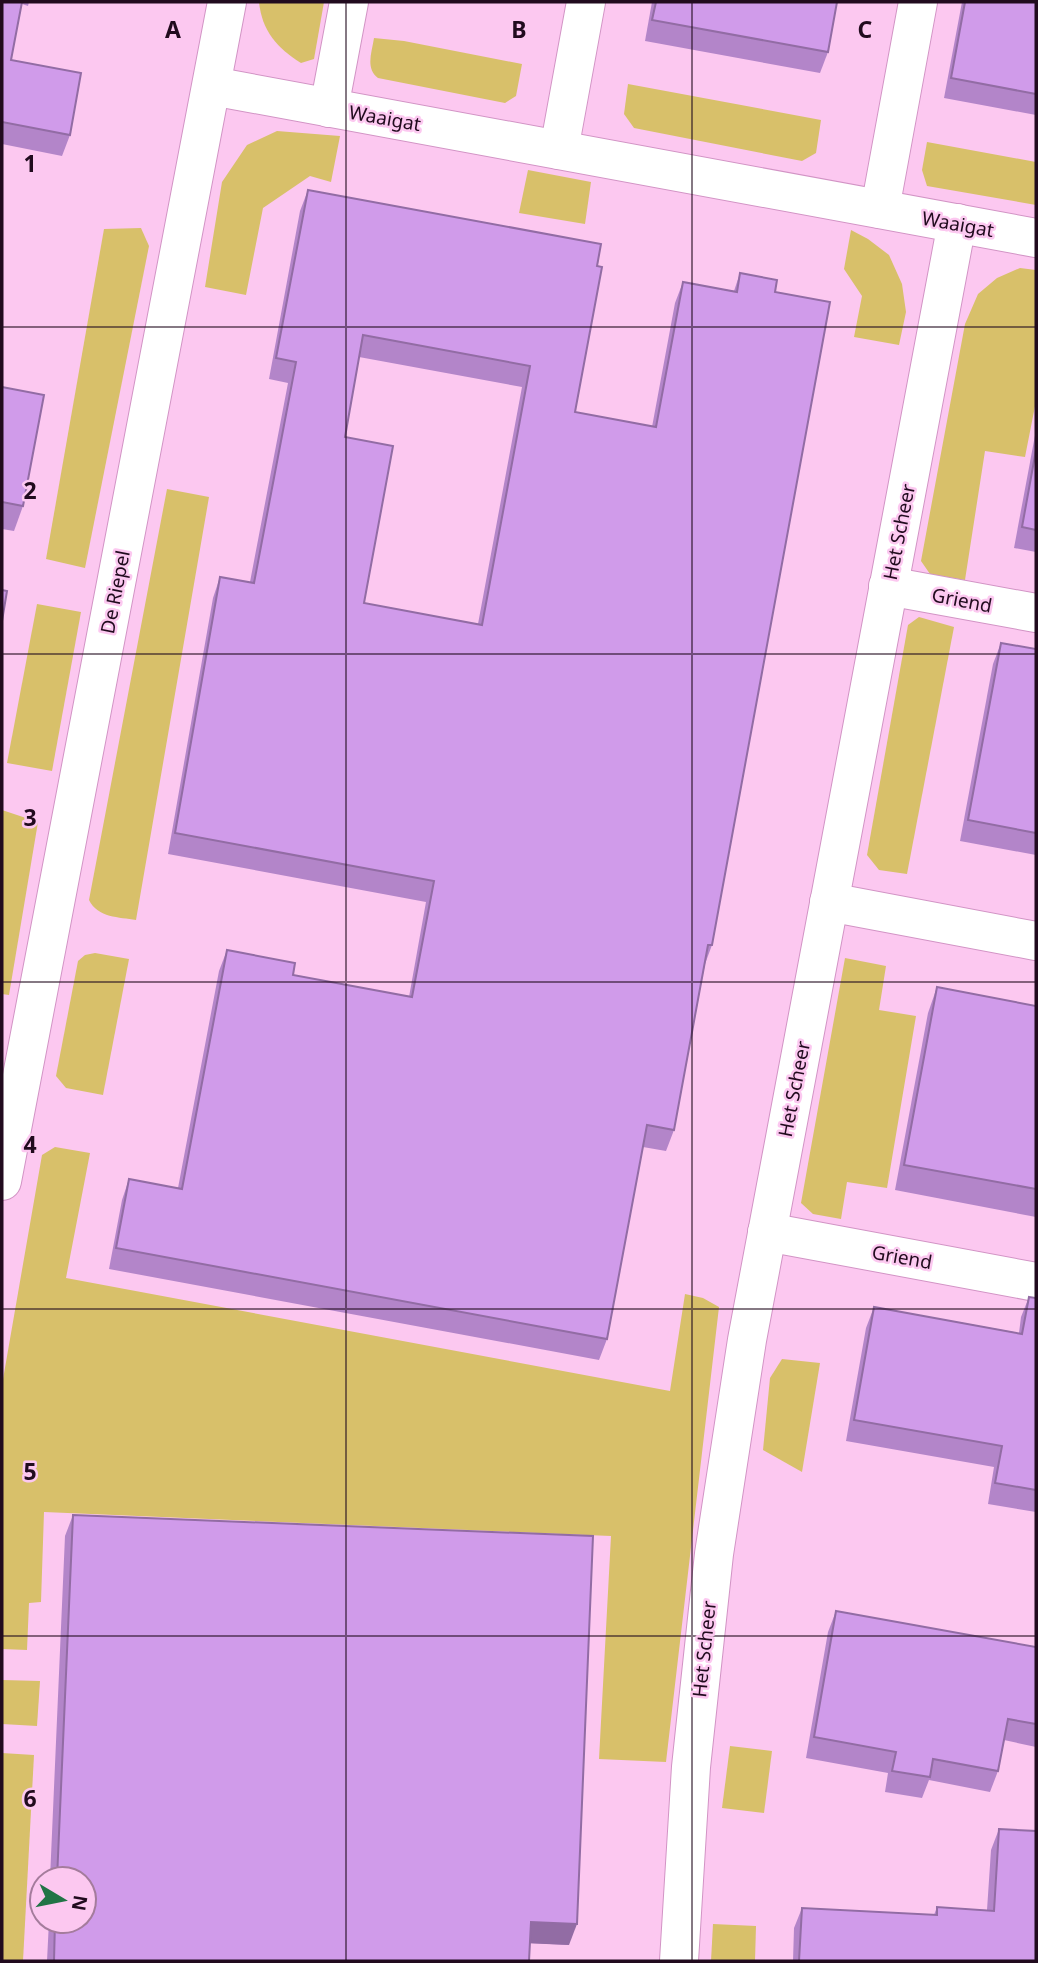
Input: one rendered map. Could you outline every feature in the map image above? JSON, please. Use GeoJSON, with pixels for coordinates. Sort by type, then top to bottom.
{"type":"FeatureCollection","features":[{"type":"Feature","properties":{"kind":"street","name":"De Riepel"},"geometry":{"type":"LineString","coordinates":[[2,1181],[227,2]]}},
{"type":"Feature","properties":{"kind":"street"},"geometry":{"type":"LineString","coordinates":[[329,108],[349,2]]}},
{"type":"Feature","properties":{"kind":"street"},"geometry":{"type":"LineString","coordinates":[[559,150],[586,2]]}},
{"type":"Feature","properties":{"kind":"street"},"geometry":{"type":"LineString","coordinates":[[880,209],[918,2]]}},
{"type":"Feature","properties":{"kind":"street","name":"Waaigat"},"geometry":{"type":"LineString","coordinates":[[212,86],[1036,238]]}},
{"type":"Feature","properties":{"kind":"street","name":"Het Scheer"},"geometry":{"type":"LineString","coordinates":[[679,1961],[691,1767],[715,1554],[747,1340],[957,223]]}},
{"type":"Feature","properties":{"kind":"street","name":"Griend"},"geometry":{"type":"LineString","coordinates":[[888,586],[1036,613]]}},
{"type":"Feature","properties":{"kind":"street"},"geometry":{"type":"LineString","coordinates":[[829,902],[1036,941]]}},
{"type":"Feature","properties":{"kind":"street","name":"Griend"},"geometry":{"type":"LineString","coordinates":[[767,1232],[1036,1282]]}},
{"type":"Feature","properties":{"kind":"shaded area"},"geometry":{"type":"Polygon","coordinates":[[[259,2],[324,2],[314,59],[301,63],[278,45],[263,22],[259,2]]]}},
{"type":"Feature","properties":{"kind":"shaded area"},"geometry":{"type":"Polygon","coordinates":[[[374,38],[404,41],[522,64],[516,96],[505,103],[378,78],[370,65],[374,38]]]}},
{"type":"Feature","properties":{"kind":"shaded area"},"geometry":{"type":"Polygon","coordinates":[[[628,84],[821,120],[816,153],[802,161],[634,128],[624,114],[628,84]]]}},
{"type":"Feature","properties":{"kind":"shaded area"},"geometry":{"type":"Polygon","coordinates":[[[277,131],[340,136],[331,182],[310,176],[263,208],[246,295],[205,287],[222,182],[247,145],[277,131]]]}},
{"type":"Feature","properties":{"kind":"shaded area"},"geometry":{"type":"Polygon","coordinates":[[[927,142],[1036,162],[1036,205],[927,186],[922,170],[927,142]]]}},
{"type":"Feature","properties":{"kind":"shaded area"},"geometry":{"type":"Polygon","coordinates":[[[528,170],[591,182],[585,224],[519,213],[528,170]]]}},
{"type":"Feature","properties":{"kind":"shaded area"},"geometry":{"type":"Polygon","coordinates":[[[141,228],[149,246],[85,568],[46,559],[104,229],[141,228]]]}},
{"type":"Feature","properties":{"kind":"shaded area"},"geometry":{"type":"Polygon","coordinates":[[[851,230],[889,255],[902,284],[906,312],[899,345],[854,337],[862,296],[844,269],[851,230]]]}},
{"type":"Feature","properties":{"kind":"shaded area"},"geometry":{"type":"Polygon","coordinates":[[[1020,268],[1036,270],[1036,401],[1025,457],[985,451],[965,580],[930,574],[921,561],[965,324],[978,294],[997,278],[1020,268]]]}},
{"type":"Feature","properties":{"kind":"shaded area"},"geometry":{"type":"Polygon","coordinates":[[[167,489],[209,497],[136,920],[103,913],[89,900],[167,489]]]}},
{"type":"Feature","properties":{"kind":"shaded area"},"geometry":{"type":"Polygon","coordinates":[[[37,604],[81,612],[52,771],[7,763],[37,604]]]}},
{"type":"Feature","properties":{"kind":"shaded area"},"geometry":{"type":"Polygon","coordinates":[[[919,617],[954,627],[907,874],[879,870],[867,855],[908,625],[919,617]]]}},
{"type":"Feature","properties":{"kind":"shaded area"},"geometry":{"type":"Polygon","coordinates":[[[2,810],[38,822],[9,995],[2,994],[2,810]]]}},
{"type":"Feature","properties":{"kind":"shaded area"},"geometry":{"type":"Polygon","coordinates":[[[95,953],[129,959],[103,1095],[66,1088],[56,1076],[78,961],[85,955],[95,953]]]}},
{"type":"Feature","properties":{"kind":"shaded area"},"geometry":{"type":"Polygon","coordinates":[[[845,958],[886,966],[879,1010],[916,1016],[887,1188],[847,1182],[841,1219],[813,1214],[801,1203],[845,958]]]}},
{"type":"Feature","properties":{"kind":"shaded area"},"geometry":{"type":"Polygon","coordinates":[[[55,1147],[90,1153],[66,1278],[670,1391],[685,1294],[703,1298],[719,1307],[666,1762],[599,1759],[611,1536],[44,1512],[41,1602],[29,1603],[27,1650],[2,1649],[2,1385],[42,1155],[55,1147]]]}},
{"type":"Feature","properties":{"kind":"shaded area"},"geometry":{"type":"Polygon","coordinates":[[[782,1359],[820,1363],[802,1472],[763,1450],[770,1378],[782,1359]]]}},
{"type":"Feature","properties":{"kind":"shaded area"},"geometry":{"type":"Polygon","coordinates":[[[2,1680],[40,1681],[37,1726],[2,1724],[2,1680]]]}},
{"type":"Feature","properties":{"kind":"shaded area"},"geometry":{"type":"Polygon","coordinates":[[[730,1746],[772,1751],[764,1813],[722,1808],[730,1746]]]}},
{"type":"Feature","properties":{"kind":"shaded area"},"geometry":{"type":"Polygon","coordinates":[[[2,1753],[34,1755],[23,1961],[2,1961],[2,1753]]]}},
{"type":"Feature","properties":{"kind":"shaded area"},"geometry":{"type":"Polygon","coordinates":[[[713,1924],[756,1926],[755,1961],[711,1961],[713,1924]]]}},
{"type":"Feature","properties":{"kind":"building"},"geometry":{"type":"Polygon","coordinates":[[[2,2],[22,2],[11,60],[81,73],[70,135],[2,122],[2,2]]]}},
{"type":"Feature","properties":{"kind":"building"},"geometry":{"type":"Polygon","coordinates":[[[656,2],[837,2],[828,52],[652,20],[656,2]]]}},
{"type":"Feature","properties":{"kind":"building"},"geometry":{"type":"Polygon","coordinates":[[[965,2],[1036,2],[1036,94],[951,78],[965,2]]]}},
{"type":"Feature","properties":{"kind":"building"},"geometry":{"type":"Polygon","coordinates":[[[308,190],[601,244],[597,266],[602,267],[575,412],[656,427],[683,282],[737,292],[740,273],[777,280],[775,292],[830,302],[712,945],[708,945],[674,1130],[647,1125],[607,1339],[116,1248],[129,1179],[182,1189],[227,950],[295,963],[293,975],[412,997],[434,881],[175,833],[220,577],[254,583],[296,362],[276,358],[308,190]],[[363,335],[345,437],[393,446],[364,603],[482,625],[530,366],[363,335]]]}},
{"type":"Feature","properties":{"kind":"building"},"geometry":{"type":"Polygon","coordinates":[[[2,387],[44,395],[23,506],[2,502],[2,387]]]}},
{"type":"Feature","properties":{"kind":"building"},"geometry":{"type":"Polygon","coordinates":[[[1036,450],[1036,530],[1022,527],[1036,450]]]}},
{"type":"Feature","properties":{"kind":"building"},"geometry":{"type":"Polygon","coordinates":[[[2,590],[7,591],[2,621],[2,590]]]}},
{"type":"Feature","properties":{"kind":"building"},"geometry":{"type":"Polygon","coordinates":[[[1001,643],[1036,649],[1036,833],[968,820],[1001,643]]]}},
{"type":"Feature","properties":{"kind":"building"},"geometry":{"type":"Polygon","coordinates":[[[937,987],[1036,1006],[1036,1189],[904,1165],[937,987]]]}},
{"type":"Feature","properties":{"kind":"building"},"geometry":{"type":"Polygon","coordinates":[[[1029,1297],[1036,1298],[1036,1490],[995,1483],[1002,1446],[854,1420],[874,1307],[1022,1334],[1029,1297]]]}},
{"type":"Feature","properties":{"kind":"building"},"geometry":{"type":"Polygon","coordinates":[[[73,1515],[593,1536],[577,1924],[531,1922],[529,1961],[54,1961],[55,1935],[98,1935],[98,1865],[58,1865],[73,1515]]]}},
{"type":"Feature","properties":{"kind":"building"},"geometry":{"type":"Polygon","coordinates":[[[836,1611],[1036,1647],[1036,1724],[1008,1719],[998,1771],[933,1759],[930,1777],[892,1771],[896,1752],[814,1737],[836,1611]]]}},
{"type":"Feature","properties":{"kind":"building"},"geometry":{"type":"Polygon","coordinates":[[[999,1829],[1036,1831],[1036,1961],[799,1961],[802,1908],[937,1915],[937,1907],[994,1911],[999,1829]]]}}]}
